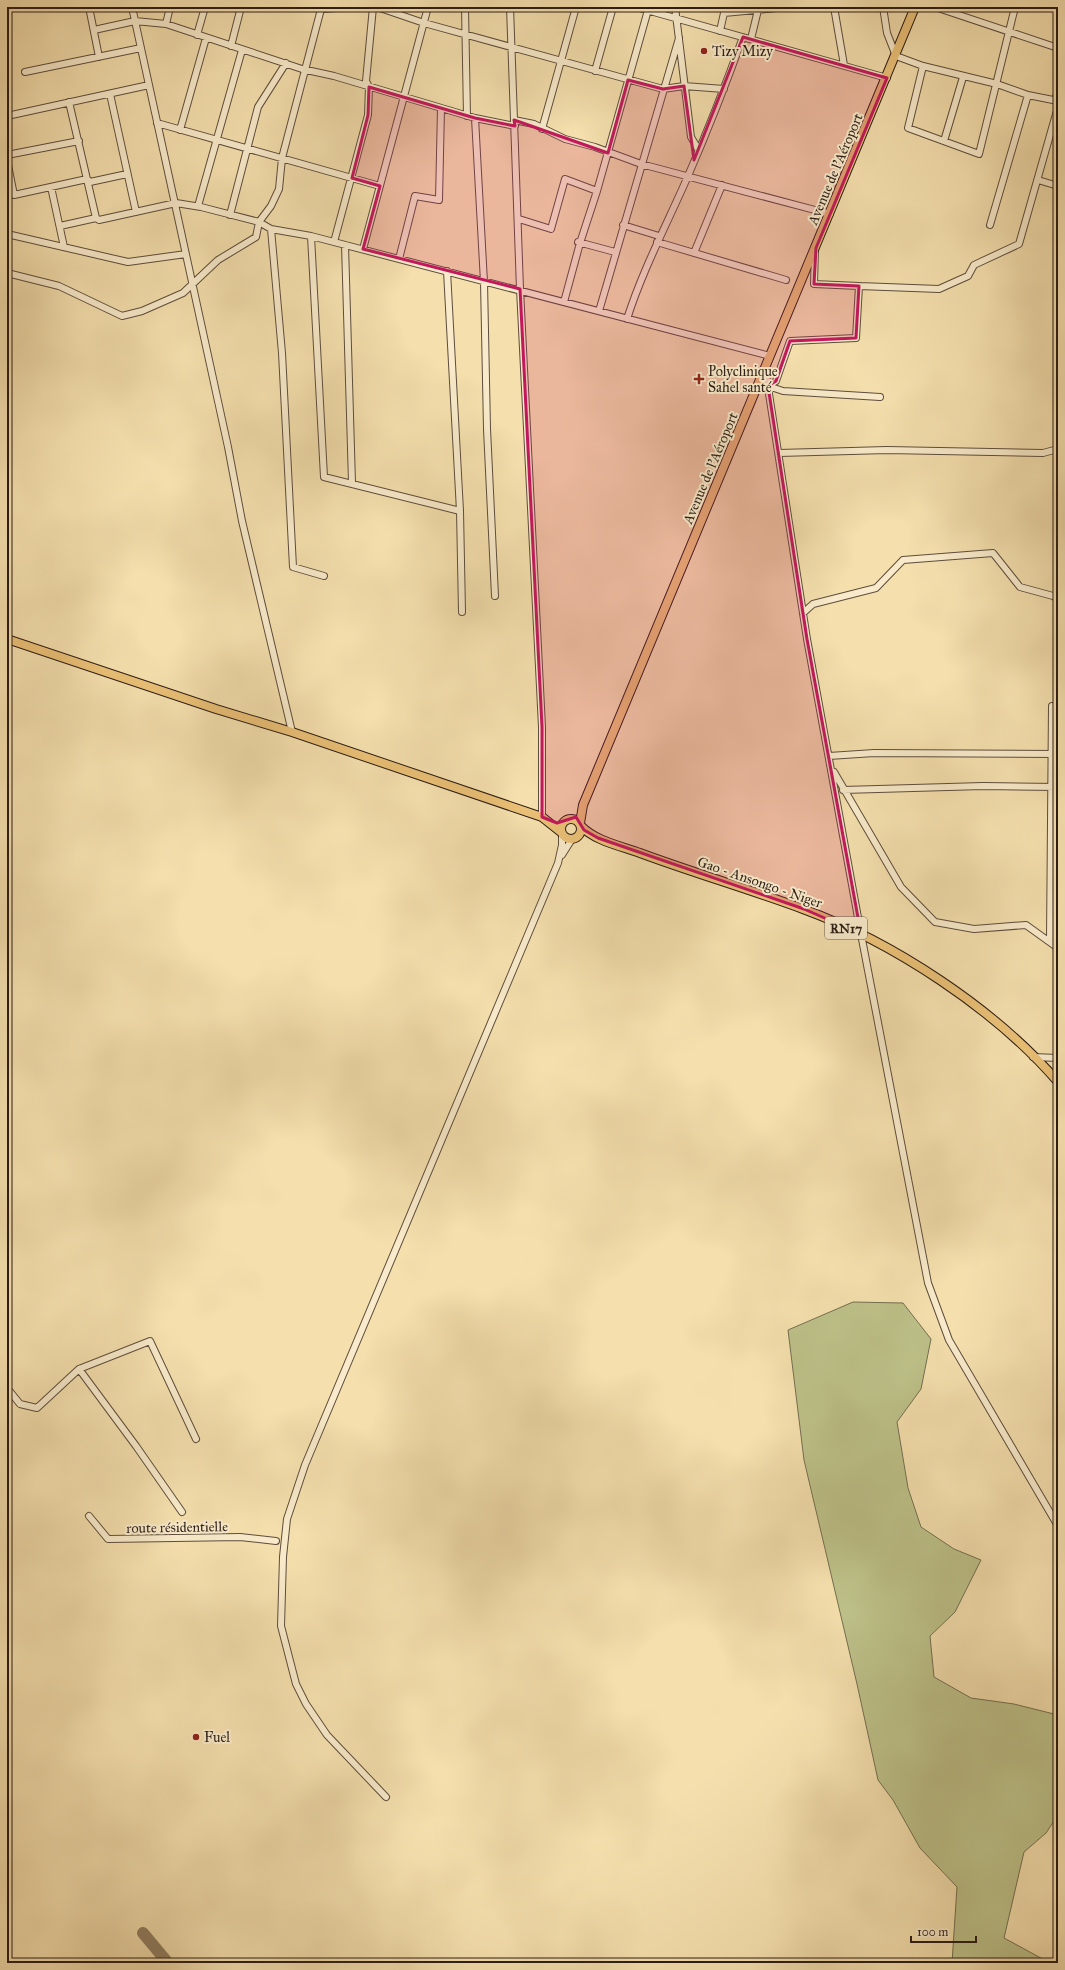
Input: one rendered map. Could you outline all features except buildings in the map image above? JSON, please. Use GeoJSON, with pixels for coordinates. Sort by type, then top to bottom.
{"type":"FeatureCollection","features":[{"type":"Feature","properties":{"kind":"main road","name":"Avenue de l'Aéroport"},"geometry":{"type":"LineString","coordinates":[[583,805],[887,78],[915,7]]}},
{"type":"Feature","properties":{"kind":"main road"},"geometry":{"type":"LineString","coordinates":[[7,639],[216,709],[292,732],[544,819],[557,823],[567,820],[575,820],[580,824]]}},
{"type":"Feature","properties":{"kind":"main road"},"geometry":{"type":"LineString","coordinates":[[544,819],[566,838],[575,838],[581,832],[580,824],[583,805]]}},
{"type":"Feature","properties":{"kind":"main road"},"geometry":{"type":"LineString","coordinates":[[561,833],[561,826],[577,813],[583,805]]}},
{"type":"Feature","properties":{"kind":"main road","name":"RN17"},"geometry":{"type":"LineString","coordinates":[[580,824],[598,838]]}},
{"type":"Feature","properties":{"kind":"main road","name":"RN17"},"geometry":{"type":"LineString","coordinates":[[575,838],[598,838]]}},
{"type":"Feature","properties":{"kind":"main road","name":"Gao - Ansongo - Niger"},"geometry":{"type":"LineString","coordinates":[[598,838],[704,876],[804,909],[861,934],[906,958],[954,990],[1008,1032],[1058,1082]]}},
{"type":"Feature","properties":{"kind":"street"},"geometry":{"type":"LineString","coordinates":[[89,7],[99,57]]}},
{"type":"Feature","properties":{"kind":"street"},"geometry":{"type":"LineString","coordinates":[[132,7],[176,203],[242,521],[292,732]]}},
{"type":"Feature","properties":{"kind":"street"},"geometry":{"type":"LineString","coordinates":[[166,24],[170,7]]}},
{"type":"Feature","properties":{"kind":"street"},"geometry":{"type":"LineString","coordinates":[[197,35],[205,7]]}},
{"type":"Feature","properties":{"kind":"street"},"geometry":{"type":"LineString","coordinates":[[231,46],[241,7]]}},
{"type":"Feature","properties":{"kind":"street"},"geometry":{"type":"LineString","coordinates":[[7,273],[59,286],[122,316],[160,304],[183,293],[218,260],[256,237],[259,222],[271,206],[279,189],[282,158],[304,69],[321,9],[353,7]]}},
{"type":"Feature","properties":{"kind":"street"},"geometry":{"type":"LineString","coordinates":[[334,242],[368,115],[370,87],[366,81],[373,7]]}},
{"type":"Feature","properties":{"kind":"street"},"geometry":{"type":"LineString","coordinates":[[377,7],[465,35],[512,46],[595,71],[663,89],[684,86],[724,89]]}},
{"type":"Feature","properties":{"kind":"street"},"geometry":{"type":"LineString","coordinates":[[363,250],[428,7]]}},
{"type":"Feature","properties":{"kind":"street"},"geometry":{"type":"LineString","coordinates":[[465,7],[467,116]]}},
{"type":"Feature","properties":{"kind":"street"},"geometry":{"type":"LineString","coordinates":[[510,7],[519,220],[520,289],[542,727],[544,819]]}},
{"type":"Feature","properties":{"kind":"street"},"geometry":{"type":"LineString","coordinates":[[542,129],[576,7]]}},
{"type":"Feature","properties":{"kind":"street"},"geometry":{"type":"LineString","coordinates":[[595,71],[613,7]]}},
{"type":"Feature","properties":{"kind":"street"},"geometry":{"type":"LineString","coordinates":[[636,7],[887,78]]}},
{"type":"Feature","properties":{"kind":"street"},"geometry":{"type":"LineString","coordinates":[[675,7],[691,137],[698,149]]}},
{"type":"Feature","properties":{"kind":"street"},"geometry":{"type":"LineString","coordinates":[[720,30],[723,10],[758,10],[787,7]]}},
{"type":"Feature","properties":{"kind":"street"},"geometry":{"type":"LineString","coordinates":[[834,7],[844,65]]}},
{"type":"Feature","properties":{"kind":"street"},"geometry":{"type":"LineString","coordinates":[[883,7],[887,33],[896,56],[923,66],[963,77],[997,84],[1057,103]]}},
{"type":"Feature","properties":{"kind":"street"},"geometry":{"type":"LineString","coordinates":[[935,7],[1009,30],[1058,48]]}},
{"type":"Feature","properties":{"kind":"street"},"geometry":{"type":"LineString","coordinates":[[923,66],[908,128],[979,154],[1015,7]]}},
{"type":"Feature","properties":{"kind":"street"},"geometry":{"type":"LineString","coordinates":[[564,302],[578,242],[597,191],[648,10]]}},
{"type":"Feature","properties":{"kind":"street"},"geometry":{"type":"LineString","coordinates":[[751,39],[758,10]]}},
{"type":"Feature","properties":{"kind":"street"},"geometry":{"type":"LineString","coordinates":[[94,30],[136,21],[166,24],[304,69],[403,96],[467,116],[514,123],[534,124],[565,139],[641,164],[830,214]]}},
{"type":"Feature","properties":{"kind":"street"},"geometry":{"type":"LineString","coordinates":[[627,319],[643,273],[688,176],[724,89],[743,37]]}},
{"type":"Feature","properties":{"kind":"street"},"geometry":{"type":"LineString","coordinates":[[180,130],[206,38]]}},
{"type":"Feature","properties":{"kind":"street"},"geometry":{"type":"LineString","coordinates":[[599,311],[615,252],[679,38]]}},
{"type":"Feature","properties":{"kind":"street"},"geometry":{"type":"LineString","coordinates":[[25,72],[141,48]]}},
{"type":"Feature","properties":{"kind":"street"},"geometry":{"type":"LineString","coordinates":[[198,206],[242,50]]}},
{"type":"Feature","properties":{"kind":"street"},"geometry":{"type":"LineString","coordinates":[[230,214],[258,107],[286,63]]}},
{"type":"Feature","properties":{"kind":"street"},"geometry":{"type":"LineString","coordinates":[[944,141],[963,77]]}},
{"type":"Feature","properties":{"kind":"street"},"geometry":{"type":"LineString","coordinates":[[7,116],[149,85]]}},
{"type":"Feature","properties":{"kind":"street"},"geometry":{"type":"LineString","coordinates":[[816,248],[814,284],[939,289],[968,276],[974,265],[1019,244],[1038,180],[1057,103],[1058,90]]}},
{"type":"Feature","properties":{"kind":"street"},"geometry":{"type":"LineString","coordinates":[[110,94],[136,212]]}},
{"type":"Feature","properties":{"kind":"street"},"geometry":{"type":"LineString","coordinates":[[990,225],[1028,95]]}},
{"type":"Feature","properties":{"kind":"street"},"geometry":{"type":"LineString","coordinates":[[69,102],[96,218]]}},
{"type":"Feature","properties":{"kind":"street"},"geometry":{"type":"LineString","coordinates":[[399,259],[414,196],[439,200],[441,108]]}},
{"type":"Feature","properties":{"kind":"street"},"geometry":{"type":"LineString","coordinates":[[475,118],[484,282],[487,429],[495,596]]}},
{"type":"Feature","properties":{"kind":"street"},"geometry":{"type":"LineString","coordinates":[[157,123],[380,186]]}},
{"type":"Feature","properties":{"kind":"street"},"geometry":{"type":"LineString","coordinates":[[7,155],[79,141]]}},
{"type":"Feature","properties":{"kind":"street"},"geometry":{"type":"LineString","coordinates":[[7,160],[14,195],[87,179],[90,182],[127,174]]}},
{"type":"Feature","properties":{"kind":"street"},"geometry":{"type":"LineString","coordinates":[[519,220],[551,229],[565,179],[597,191]]}},
{"type":"Feature","properties":{"kind":"street"},"geometry":{"type":"LineString","coordinates":[[1038,180],[1058,186]]}},
{"type":"Feature","properties":{"kind":"street"},"geometry":{"type":"LineString","coordinates":[[694,253],[722,185]]}},
{"type":"Feature","properties":{"kind":"street"},"geometry":{"type":"LineString","coordinates":[[51,187],[64,247]]}},
{"type":"Feature","properties":{"kind":"street"},"geometry":{"type":"LineString","coordinates":[[60,226],[96,218],[99,220],[176,203],[198,206],[259,222],[271,229],[311,236],[484,282],[520,289],[627,319],[770,356]]}},
{"type":"Feature","properties":{"kind":"street"},"geometry":{"type":"LineString","coordinates":[[623,225],[694,253],[786,280]]}},
{"type":"Feature","properties":{"kind":"street"},"geometry":{"type":"LineString","coordinates":[[271,229],[282,353],[293,567],[324,576]]}},
{"type":"Feature","properties":{"kind":"street"},"geometry":{"type":"LineString","coordinates":[[7,234],[128,262],[186,254]]}},
{"type":"Feature","properties":{"kind":"street"},"geometry":{"type":"LineString","coordinates":[[311,236],[324,477],[460,511]]}},
{"type":"Feature","properties":{"kind":"street"},"geometry":{"type":"LineString","coordinates":[[578,242],[615,252]]}},
{"type":"Feature","properties":{"kind":"street"},"geometry":{"type":"LineString","coordinates":[[345,245],[352,483]]}},
{"type":"Feature","properties":{"kind":"street"},"geometry":{"type":"LineString","coordinates":[[447,272],[460,511],[462,612]]}},
{"type":"Feature","properties":{"kind":"street"},"geometry":{"type":"LineString","coordinates":[[768,386],[776,381],[790,341],[856,338],[859,286]]}},
{"type":"Feature","properties":{"kind":"street"},"geometry":{"type":"LineString","coordinates":[[766,368],[803,613],[861,934],[928,1283],[949,1340],[1058,1526]]}},
{"type":"Feature","properties":{"kind":"street"},"geometry":{"type":"LineString","coordinates":[[768,386],[783,391],[880,397]]}},
{"type":"Feature","properties":{"kind":"street"},"geometry":{"type":"LineString","coordinates":[[779,453],[887,450],[1043,453],[1058,449]]}},
{"type":"Feature","properties":{"kind":"street"},"geometry":{"type":"LineString","coordinates":[[803,613],[813,604],[876,588],[903,560],[993,553],[1020,587],[1053,596],[1058,599]]}},
{"type":"Feature","properties":{"kind":"street"},"geometry":{"type":"LineString","coordinates":[[1050,939],[1055,787],[1055,754],[1052,706]]}},
{"type":"Feature","properties":{"kind":"street"},"geometry":{"type":"LineString","coordinates":[[829,756],[874,753],[1055,754]]}},
{"type":"Feature","properties":{"kind":"street"},"geometry":{"type":"LineString","coordinates":[[831,766],[843,790],[901,887],[935,922],[974,929],[1026,925],[1058,948]]}},
{"type":"Feature","properties":{"kind":"street"},"geometry":{"type":"LineString","coordinates":[[843,790],[983,786],[1055,787]]}},
{"type":"Feature","properties":{"kind":"street"},"geometry":{"type":"LineString","coordinates":[[560,858],[561,833]]}},
{"type":"Feature","properties":{"kind":"street"},"geometry":{"type":"LineString","coordinates":[[386,1797],[327,1735],[306,1704],[296,1684],[280,1626],[282,1557],[286,1519],[308,1458],[560,858],[575,838]]}},
{"type":"Feature","properties":{"kind":"street"},"geometry":{"type":"LineString","coordinates":[[1033,1057],[1058,1058]]}},
{"type":"Feature","properties":{"kind":"street"},"geometry":{"type":"LineString","coordinates":[[7,1388],[20,1404],[37,1408],[79,1369],[150,1341],[196,1439]]}},
{"type":"Feature","properties":{"kind":"street","name":"route résidentielle"},"geometry":{"type":"LineString","coordinates":[[79,1369],[136,1446],[182,1512]]}},
{"type":"Feature","properties":{"kind":"street","name":"route résidentielle"},"geometry":{"type":"LineString","coordinates":[[89,1516],[108,1539],[240,1538],[276,1541]]}},
{"type":"Feature","properties":{"kind":"highlighted area"},"geometry":{"type":"Polygon","coordinates":[[[743,37],[887,78],[816,248],[814,284],[859,286],[856,338],[790,341],[776,381],[768,386],[807,639],[861,934],[804,909],[598,838],[584,830],[576,817],[557,823],[542,817],[542,727],[520,289],[363,249],[380,186],[352,178],[368,115],[369,87],[475,118],[515,126],[514,120],[608,153],[628,80],[663,89],[684,86],[694,160],[743,37]]]}},
{"type":"Feature","properties":{"kind":"green space"},"geometry":{"type":"Polygon","coordinates":[[[853,1302],[903,1303],[931,1339],[921,1389],[897,1422],[908,1488],[921,1527],[954,1549],[981,1560],[955,1612],[930,1636],[934,1677],[971,1698],[1014,1704],[1058,1715],[1058,1815],[1046,1833],[1024,1852],[1004,1938],[1050,1963],[952,1963],[957,1887],[920,1848],[893,1800],[878,1780],[804,1460],[788,1330],[853,1302]]]}},
{"type":"Feature","properties":{"kind":"taxiway"},"geometry":{"type":"LineString","coordinates":[[143,1933],[168,1963]]}},
{"type":"Feature","properties":{"kind":"place","name":"Tizy Mizy"},"geometry":{"type":"Point","coordinates":[704,51]}},
{"type":"Feature","properties":{"kind":"place","name":"Polyclinique Sahel santé"},"geometry":{"type":"Point","coordinates":[699,379]}},
{"type":"Feature","properties":{"kind":"place","name":"Fuel"},"geometry":{"type":"Point","coordinates":[196,1737]}}]}
